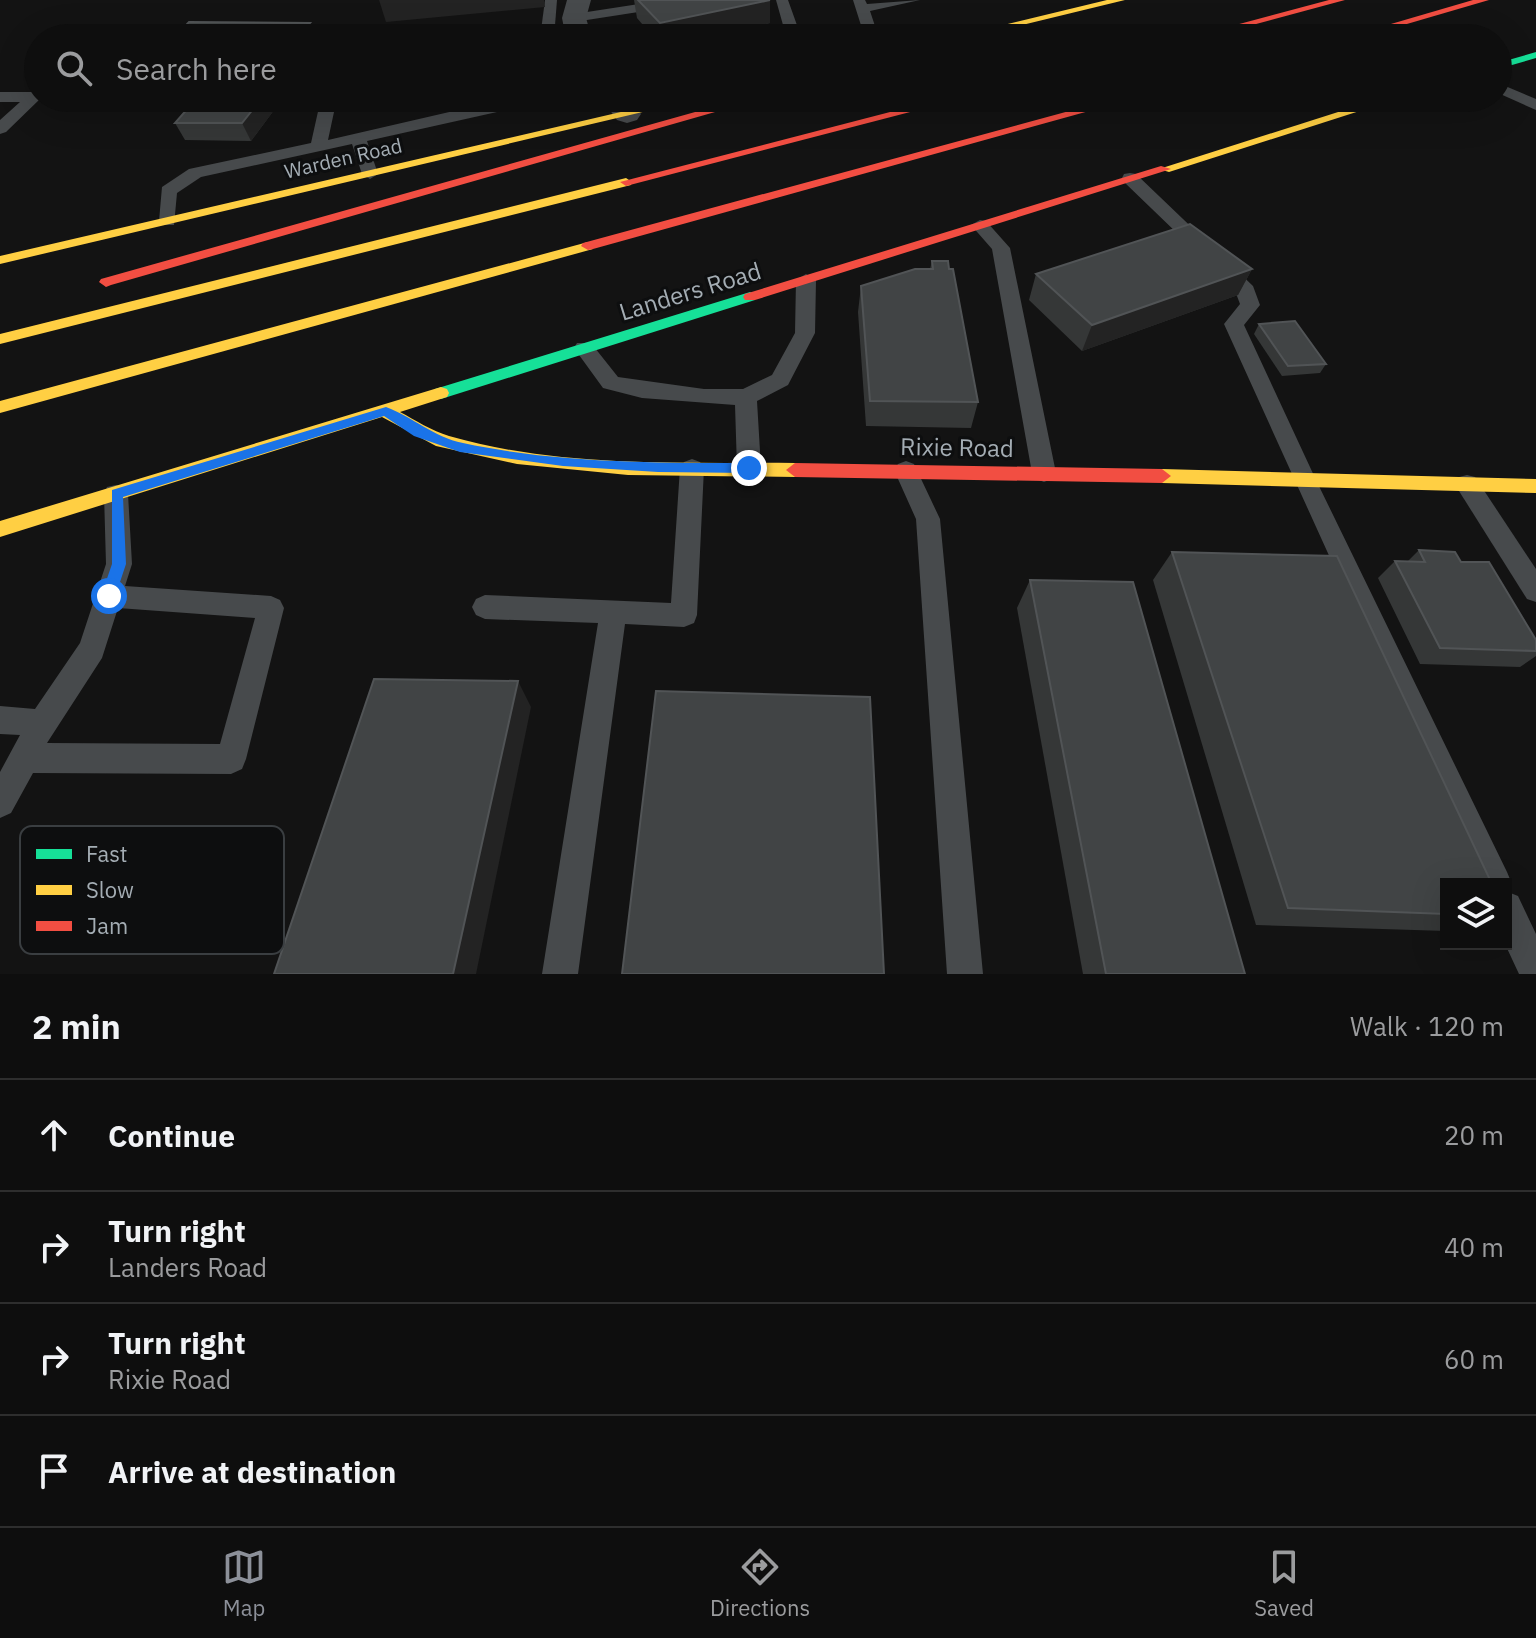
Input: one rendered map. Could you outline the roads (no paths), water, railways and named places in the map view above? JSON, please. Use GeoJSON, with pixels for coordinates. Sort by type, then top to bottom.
{"type":"FeatureCollection","features":[{"type":"Feature","properties":{"kind":"main road"},"geometry":{"type":"LineString","coordinates":[[1004,24],[1071,5],[1120,0]]}},
{"type":"Feature","properties":{"kind":"main road"},"geometry":{"type":"LineString","coordinates":[[1247,24],[1340,0]]}},
{"type":"Feature","properties":{"kind":"main road"},"geometry":{"type":"LineString","coordinates":[[1398,24],[1484,0]]}},
{"type":"Feature","properties":{"kind":"main road"},"geometry":{"type":"LineString","coordinates":[[1512,62],[1536,55]]}},
{"type":"Feature","properties":{"kind":"main road","name":"Warden Road"},"geometry":{"type":"LineString","coordinates":[[0,260],[370,174],[479,130],[586,112]]}},
{"type":"Feature","properties":{"kind":"main road"},"geometry":{"type":"LineString","coordinates":[[91,287],[709,112]]}},
{"type":"Feature","properties":{"kind":"main road"},"geometry":{"type":"LineString","coordinates":[[0,339],[902,112]]}},
{"type":"Feature","properties":{"kind":"main road"},"geometry":{"type":"LineString","coordinates":[[0,407],[1079,112]]}},
{"type":"Feature","properties":{"kind":"main road","name":"Landers Road"},"geometry":{"type":"LineString","coordinates":[[0,529],[1348,112]]}},
{"type":"Feature","properties":{"kind":"main road","name":"Rixie Road"},"geometry":{"type":"LineString","coordinates":[[386,412],[419,432],[460,447],[563,461],[692,468],[906,470],[1536,486]]}},
{"type":"Feature","properties":{"kind":"lane"},"geometry":{"type":"LineString","coordinates":[[546,24],[551,0]]}},
{"type":"Feature","properties":{"kind":"lane"},"geometry":{"type":"LineString","coordinates":[[577,19],[690,0]]}},
{"type":"Feature","properties":{"kind":"lane"},"geometry":{"type":"LineString","coordinates":[[782,0],[790,24]]}},
{"type":"Feature","properties":{"kind":"lane"},"geometry":{"type":"LineString","coordinates":[[867,24],[860,5],[914,0]]}},
{"type":"Feature","properties":{"kind":"lane"},"geometry":{"type":"LineString","coordinates":[[1512,94],[1536,105]]}},
{"type":"Feature","properties":{"kind":"lane"},"geometry":{"type":"LineString","coordinates":[[0,97],[24,97]]}},
{"type":"Feature","properties":{"kind":"lane"},"geometry":{"type":"LineString","coordinates":[[0,129],[24,106]]}},
{"type":"Feature","properties":{"kind":"lane"},"geometry":{"type":"LineString","coordinates":[[318,146],[326,112]]}},
{"type":"Feature","properties":{"kind":"lane"},"geometry":{"type":"LineString","coordinates":[[168,221],[168,191],[195,173],[358,138],[479,130],[505,112]]}},
{"type":"Feature","properties":{"kind":"lane"},"geometry":{"type":"LineString","coordinates":[[358,138],[370,174]]}},
{"type":"Feature","properties":{"kind":"lane"},"geometry":{"type":"LineString","coordinates":[[1130,178],[1243,286],[1250,305],[1234,324],[1304,480],[1492,878]]}},
{"type":"Feature","properties":{"kind":"lane"},"geometry":{"type":"LineString","coordinates":[[980,225],[1001,248],[1008,273],[1010,303],[1044,473]]}},
{"type":"Feature","properties":{"kind":"lane"},"geometry":{"type":"LineString","coordinates":[[584,348],[611,383],[704,397],[746,397],[780,380],[805,333],[806,280]]}},
{"type":"Feature","properties":{"kind":"lane"},"geometry":{"type":"LineString","coordinates":[[746,397],[749,468]]}},
{"type":"Feature","properties":{"kind":"lane"},"geometry":{"type":"LineString","coordinates":[[485,607],[684,615],[692,468]]}},
{"type":"Feature","properties":{"kind":"lane"},"geometry":{"type":"LineString","coordinates":[[906,470],[928,519],[965,974]]}},
{"type":"Feature","properties":{"kind":"lane"},"geometry":{"type":"LineString","coordinates":[[1467,484],[1536,591]]}},
{"type":"Feature","properties":{"kind":"lane"},"geometry":{"type":"LineString","coordinates":[[0,802],[42,723],[92,649],[119,564],[116,494]]}},
{"type":"Feature","properties":{"kind":"lane"},"geometry":{"type":"LineString","coordinates":[[25,758],[231,759],[271,608],[109,596]]}},
{"type":"Feature","properties":{"kind":"lane"},"geometry":{"type":"LineString","coordinates":[[560,974],[613,612]]}},
{"type":"Feature","properties":{"kind":"lane"},"geometry":{"type":"LineString","coordinates":[[0,720],[42,723]]}},
{"type":"Feature","properties":{"kind":"lane"},"geometry":{"type":"LineString","coordinates":[[1512,921],[1536,972]]}}]}
